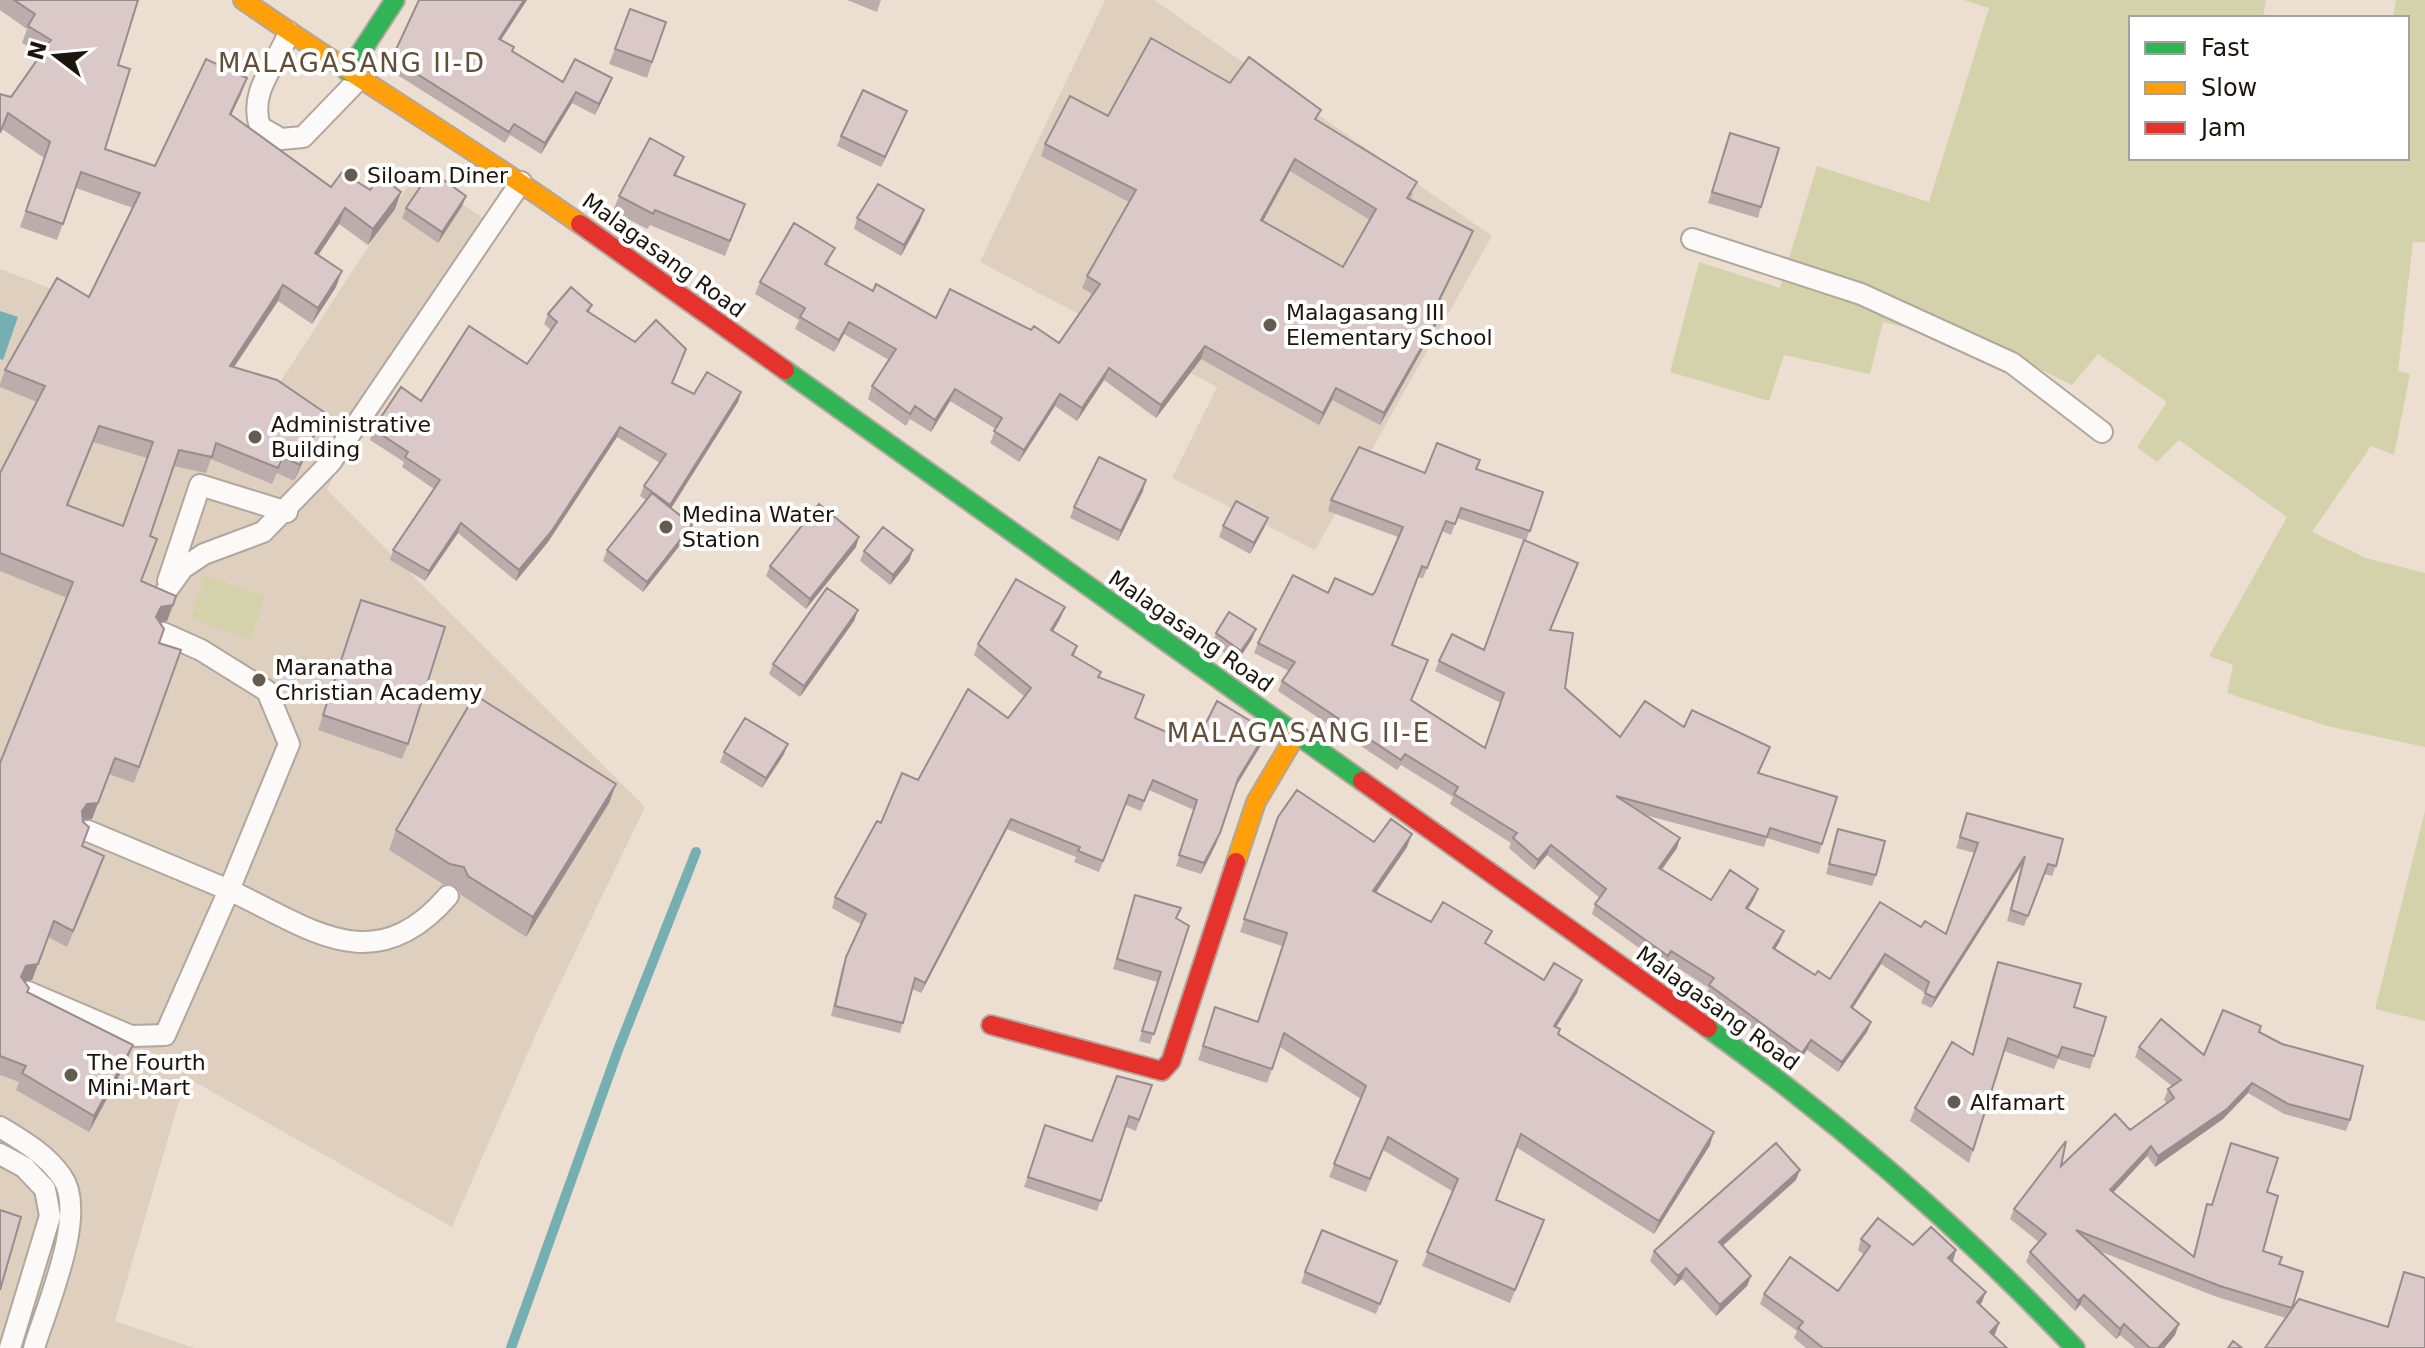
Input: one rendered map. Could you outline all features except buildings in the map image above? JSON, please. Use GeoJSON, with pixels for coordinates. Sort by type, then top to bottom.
{"type":"FeatureCollection","features":[{"type":"Feature","properties":{"kind":"main road","name":"Malagasang Road"},"geometry":{"type":"LineString","coordinates":[[243,0],[353,76],[521,182],[723,329],[939,478],[1077,581],[1297,733],[1805,1100],[1985,1253],[2075,1348]]}},
{"type":"Feature","properties":{"kind":"main road"},"geometry":{"type":"LineString","coordinates":[[353,76],[395,0]]}},
{"type":"Feature","properties":{"kind":"main road"},"geometry":{"type":"LineString","coordinates":[[991,1025],[1152,1071],[1162,1071],[1171,1061],[1256,802],[1297,733]]}},
{"type":"Feature","properties":{"kind":"lane"},"geometry":{"type":"LineString","coordinates":[[289,32],[259,91],[255,112],[260,127],[281,139],[303,137],[353,76]]}},
{"type":"Feature","properties":{"kind":"lane"},"geometry":{"type":"LineString","coordinates":[[287,512],[200,485],[160,602],[183,568],[204,554],[263,532],[287,512],[331,462],[521,182]]}},
{"type":"Feature","properties":{"kind":"lane"},"geometry":{"type":"LineString","coordinates":[[1692,239],[1861,294],[2012,363],[2102,432]]}},
{"type":"Feature","properties":{"kind":"lane"},"geometry":{"type":"LineString","coordinates":[[28,992],[131,1036],[165,1035],[289,744],[267,691],[201,650],[163,633]]}},
{"type":"Feature","properties":{"kind":"lane"},"geometry":{"type":"LineString","coordinates":[[88,831],[352,944],[376,943],[402,934],[429,918],[448,896]]}},
{"type":"Feature","properties":{"kind":"lane"},"geometry":{"type":"LineString","coordinates":[[0,1127],[31,1145],[64,1178],[72,1220],[34,1348]]}},
{"type":"Feature","properties":{"kind":"lane"},"geometry":{"type":"LineString","coordinates":[[0,1154],[24,1167],[45,1189],[50,1216],[10,1348]]}},
{"type":"Feature","properties":{"kind":"shaded area","name":"Malagasang III Elementary School"},"geometry":{"type":"Polygon","coordinates":[[[1105,0],[1154,0],[1492,236],[1315,550],[1172,478],[1217,387],[980,262],[1105,0]]]}},
{"type":"Feature","properties":{"kind":"shaded area","name":"Maranatha Christian Academy"},"geometry":{"type":"Polygon","coordinates":[[[417,172],[498,229],[365,437],[355,433],[327,490],[645,807],[540,1025],[452,1227],[186,1077],[115,1321],[194,1348],[0,1348],[0,269],[111,312],[271,396],[417,172]]]}},
{"type":"Feature","properties":{"kind":"green space"},"geometry":{"type":"Polygon","coordinates":[[[1964,0],[2266,0],[2263,16],[2129,16],[2129,160],[2409,160],[2409,16],[2393,16],[2396,0],[2425,0],[2425,242],[2413,242],[2398,371],[2410,374],[2394,455],[2371,446],[2312,532],[2366,558],[2425,573],[2425,747],[2327,726],[2227,693],[2233,665],[2209,656],[2287,517],[2179,440],[2157,462],[2137,447],[2167,402],[2098,354],[2072,385],[1999,349],[1883,322],[1870,374],[1784,355],[1769,401],[1670,372],[1699,262],[1780,288],[1817,166],[1929,202],[1989,8],[1964,0]]]}},
{"type":"Feature","properties":{"kind":"green space"},"geometry":{"type":"Polygon","coordinates":[[[204,575],[265,596],[251,639],[191,618],[204,575]]]}},
{"type":"Feature","properties":{"kind":"green space"},"geometry":{"type":"Polygon","coordinates":[[[2425,811],[2425,1021],[2375,1009],[2425,811]]]}},
{"type":"Feature","properties":{"kind":"water"},"geometry":{"type":"Polygon","coordinates":[[[0,311],[18,317],[3,360],[0,359],[0,311]]]}},
{"type":"Feature","properties":{"kind":"waterway"},"geometry":{"type":"LineString","coordinates":[[511,1348],[618,1050],[696,852]]}},
{"type":"Feature","properties":{"kind":"traffic: fast"},"geometry":{"type":"LineString","coordinates":[[348,72],[395,0]]}},
{"type":"Feature","properties":{"kind":"traffic: fast"},"geometry":{"type":"LineString","coordinates":[[785,370],[1362,781]]}},
{"type":"Feature","properties":{"kind":"traffic: fast"},"geometry":{"type":"LineString","coordinates":[[1708,1028],[1805,1101],[1899,1179],[1989,1262],[2075,1348]]}},
{"type":"Feature","properties":{"kind":"traffic: slow"},"geometry":{"type":"LineString","coordinates":[[243,0],[580,224]]}},
{"type":"Feature","properties":{"kind":"traffic: slow"},"geometry":{"type":"LineString","coordinates":[[1236,862],[1256,802],[1297,733]]}},
{"type":"Feature","properties":{"kind":"traffic: jam"},"geometry":{"type":"LineString","coordinates":[[580,224],[785,370]]}},
{"type":"Feature","properties":{"kind":"traffic: jam"},"geometry":{"type":"LineString","coordinates":[[1362,781],[1708,1028]]}},
{"type":"Feature","properties":{"kind":"traffic: jam"},"geometry":{"type":"LineString","coordinates":[[991,1025],[1162,1071],[1171,1061],[1236,862]]}},
{"type":"Feature","properties":{"kind":"place","name":"Siloam Diner"},"geometry":{"type":"Point","coordinates":[351,175]}},
{"type":"Feature","properties":{"kind":"place","name":"Malagasang III Elementary School"},"geometry":{"type":"Point","coordinates":[1270,325]}},
{"type":"Feature","properties":{"kind":"place","name":"Administrative Building"},"geometry":{"type":"Point","coordinates":[255,437]}},
{"type":"Feature","properties":{"kind":"place","name":"Medina Water Station"},"geometry":{"type":"Point","coordinates":[666,527]}},
{"type":"Feature","properties":{"kind":"place","name":"Maranatha Christian Academy"},"geometry":{"type":"Point","coordinates":[259,680]}},
{"type":"Feature","properties":{"kind":"place","name":"The Fourth Mini-Mart"},"geometry":{"type":"Point","coordinates":[71,1075]}},
{"type":"Feature","properties":{"kind":"place","name":"Alfamart"},"geometry":{"type":"Point","coordinates":[1954,1102]}},
{"type":"Feature","properties":{"kind":"district","name":"MALAGASANG II-D"},"geometry":{"type":"Point","coordinates":[352,63]}},
{"type":"Feature","properties":{"kind":"district","name":"MALAGASANG II-E"},"geometry":{"type":"Point","coordinates":[1299,733]}}]}
